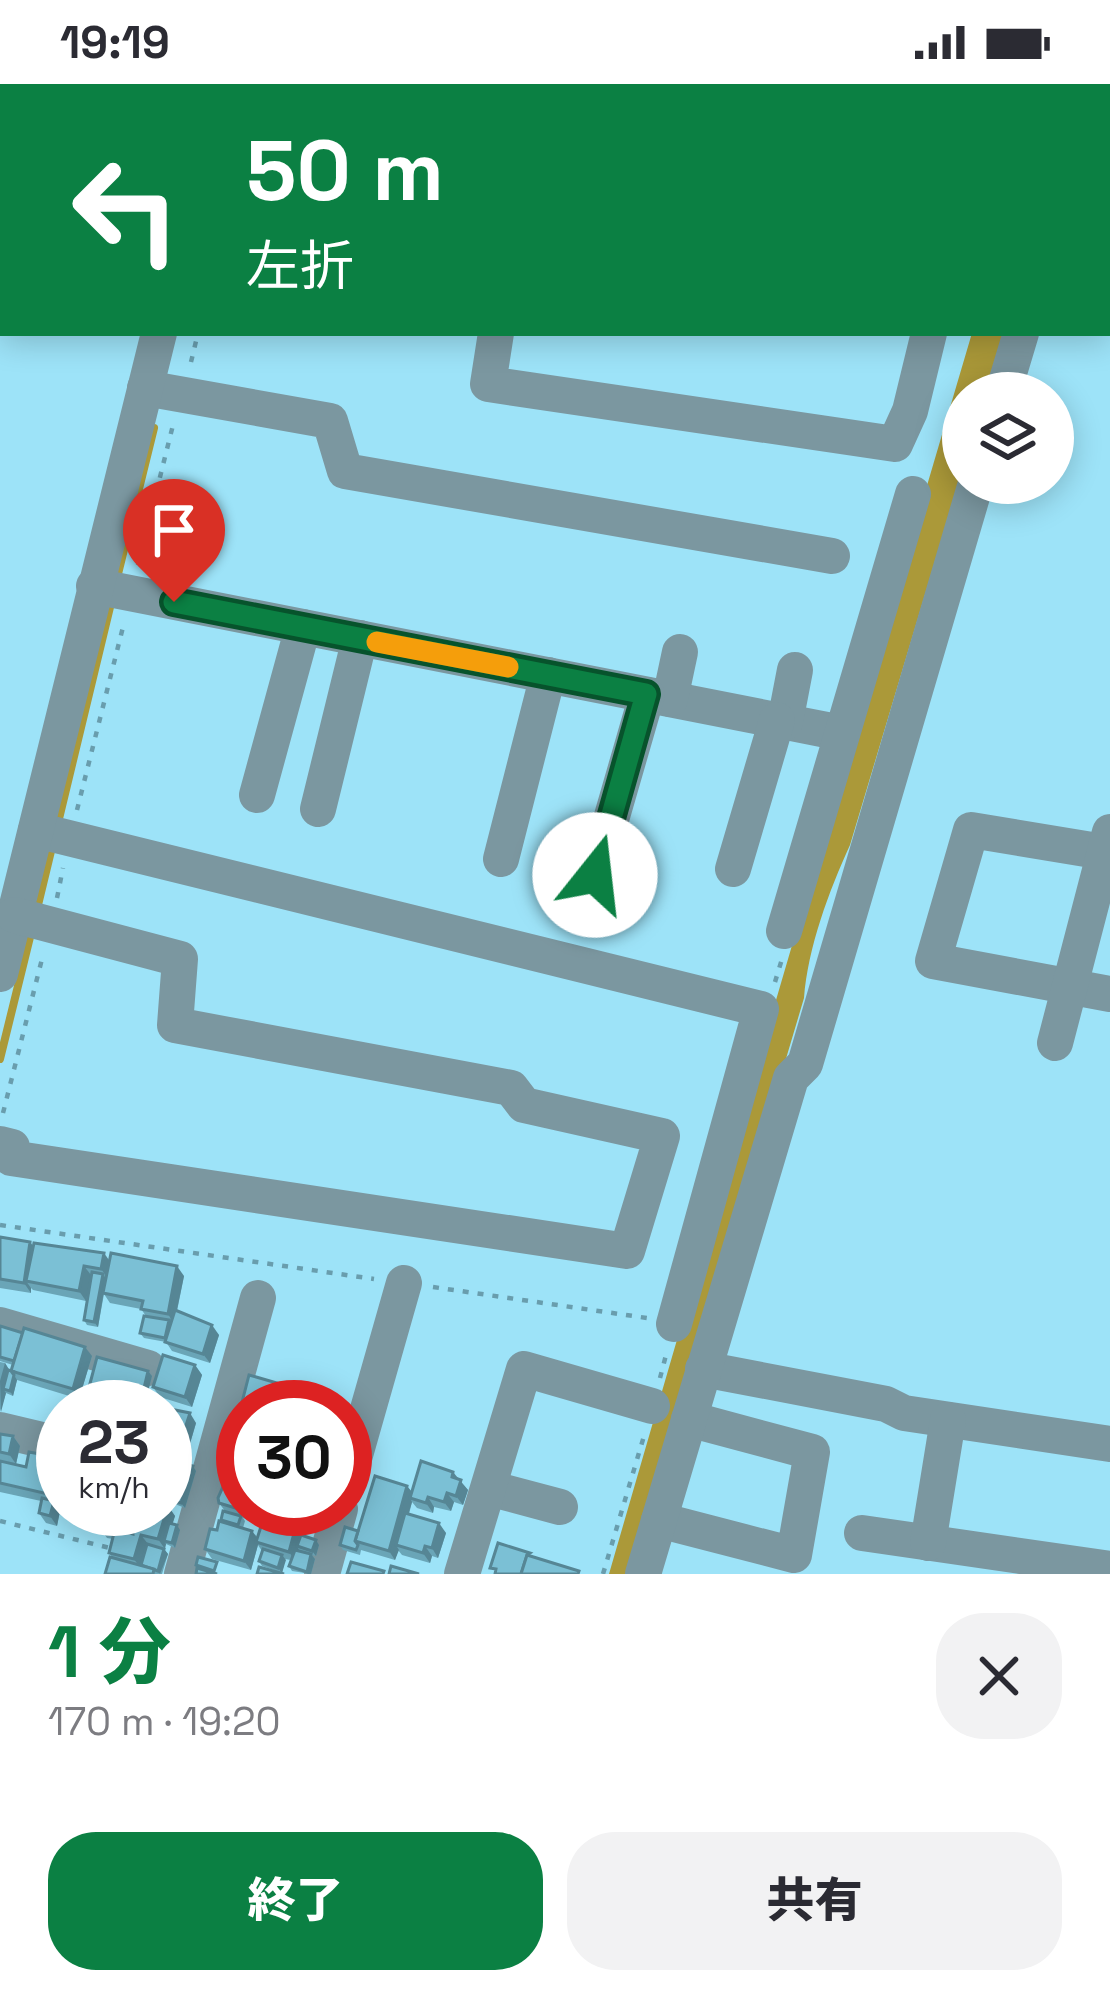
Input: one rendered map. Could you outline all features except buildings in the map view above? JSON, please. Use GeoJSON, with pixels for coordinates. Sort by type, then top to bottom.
{"type":"FeatureCollection","features":[{"type":"Feature","properties":{"kind":"street"},"geometry":{"type":"LineString","coordinates":[[0,974],[34,920],[163,391],[159,336]]}},
{"type":"Feature","properties":{"kind":"street"},"geometry":{"type":"LineString","coordinates":[[496,336],[488,384],[895,444],[910,411],[928,336]]}},
{"type":"Feature","properties":{"kind":"street"},"geometry":{"type":"LineString","coordinates":[[1006,372],[1011,336]]}},
{"type":"Feature","properties":{"kind":"street"},"geometry":{"type":"LineString","coordinates":[[163,391],[330,421],[345,471],[832,556]]}},
{"type":"Feature","properties":{"kind":"street"},"geometry":{"type":"LineString","coordinates":[[784,931],[913,494]]}},
{"type":"Feature","properties":{"kind":"street"},"geometry":{"type":"LineString","coordinates":[[643,1574],[791,1078],[805,1064],[970,504]]}},
{"type":"Feature","properties":{"kind":"street"},"geometry":{"type":"LineString","coordinates":[[113,590],[842,733]]}},
{"type":"Feature","properties":{"kind":"street"},"geometry":{"type":"LineString","coordinates":[[257,795],[303,627]]}},
{"type":"Feature","properties":{"kind":"street"},"geometry":{"type":"LineString","coordinates":[[318,809],[360,638]]}},
{"type":"Feature","properties":{"kind":"street"},"geometry":{"type":"LineString","coordinates":[[595,875],[658,697],[680,652]]}},
{"type":"Feature","properties":{"kind":"street"},"geometry":{"type":"LineString","coordinates":[[733,869],[795,670]]}},
{"type":"Feature","properties":{"kind":"street"},"geometry":{"type":"LineString","coordinates":[[501,859],[548,675]]}},
{"type":"Feature","properties":{"kind":"street"},"geometry":{"type":"LineString","coordinates":[[1055,1043],[1068,987],[1108,845],[971,830],[933,961],[1068,987],[1110,994]]}},
{"type":"Feature","properties":{"kind":"street"},"geometry":{"type":"LineString","coordinates":[[54,835],[761,1009],[674,1324]]}},
{"type":"Feature","properties":{"kind":"street"},"geometry":{"type":"LineString","coordinates":[[0,1144],[12,1148],[11,1158],[627,1250],[662,1136],[524,1105],[511,1088],[175,1025],[180,959],[34,920]]}},
{"type":"Feature","properties":{"kind":"street"},"geometry":{"type":"LineString","coordinates":[[372,1393],[404,1283]]}},
{"type":"Feature","properties":{"kind":"street"},"geometry":{"type":"LineString","coordinates":[[182,1574],[258,1298]]}},
{"type":"Feature","properties":{"kind":"street"},"geometry":{"type":"LineString","coordinates":[[0,1325],[148,1368]]}},
{"type":"Feature","properties":{"kind":"street"},"geometry":{"type":"LineString","coordinates":[[462,1574],[524,1369],[652,1406]]}},
{"type":"Feature","properties":{"kind":"street"},"geometry":{"type":"LineString","coordinates":[[703,1369],[886,1404],[904,1413],[1110,1444]]}},
{"type":"Feature","properties":{"kind":"street"},"geometry":{"type":"LineString","coordinates":[[659,1520],[794,1555],[812,1451],[689,1419]]}},
{"type":"Feature","properties":{"kind":"street"},"geometry":{"type":"LineString","coordinates":[[928,1543],[948,1420]]}},
{"type":"Feature","properties":{"kind":"street"},"geometry":{"type":"LineString","coordinates":[[0,1430],[36,1439]]}},
{"type":"Feature","properties":{"kind":"street"},"geometry":{"type":"LineString","coordinates":[[489,1488],[560,1507]]}},
{"type":"Feature","properties":{"kind":"street"},"geometry":{"type":"LineString","coordinates":[[862,1533],[1110,1569]]}},
{"type":"Feature","properties":{"kind":"street"},"geometry":{"type":"LineString","coordinates":[[322,1574],[332,1536]]}},
{"type":"Feature","properties":{"kind":"path"},"geometry":{"type":"LineString","coordinates":[[0,1127],[34,920],[113,590],[163,391],[196,336]]}},
{"type":"Feature","properties":{"kind":"path"},"geometry":{"type":"LineString","coordinates":[[761,1009],[770,998],[788,938],[784,931]]}},
{"type":"Feature","properties":{"kind":"path"},"geometry":{"type":"LineString","coordinates":[[0,1522],[110,1548]]}},
{"type":"Feature","properties":{"kind":"shaded area"},"geometry":{"type":"Polygon","coordinates":[[[971,336],[1003,336],[992,372],[961,372],[971,336]]]}},
{"type":"Feature","properties":{"kind":"shaded area"},"geometry":{"type":"Polygon","coordinates":[[[942,435],[942,504],[952,504],[850,845],[821,920],[804,998],[633,1574],[609,1574],[942,435]]]}},
{"type":"Feature","properties":{"kind":"waterway"},"geometry":{"type":"LineString","coordinates":[[116,582],[154,428]]}},
{"type":"Feature","properties":{"kind":"waterway"},"geometry":{"type":"LineString","coordinates":[[57,827],[111,603]]}},
{"type":"Feature","properties":{"kind":"waterway"},"geometry":{"type":"LineString","coordinates":[[37,909],[52,847]]}},
{"type":"Feature","properties":{"kind":"waterway"},"geometry":{"type":"LineString","coordinates":[[0,1059],[32,929]]}},
{"type":"Feature","properties":{"kind":"slow traffic"},"geometry":{"type":"LineString","coordinates":[[377,642],[508,667]]}},
{"type":"Feature","properties":{"kind":"route"},"geometry":{"type":"LineString","coordinates":[[174,602],[646,694],[595,875]]}}]}
